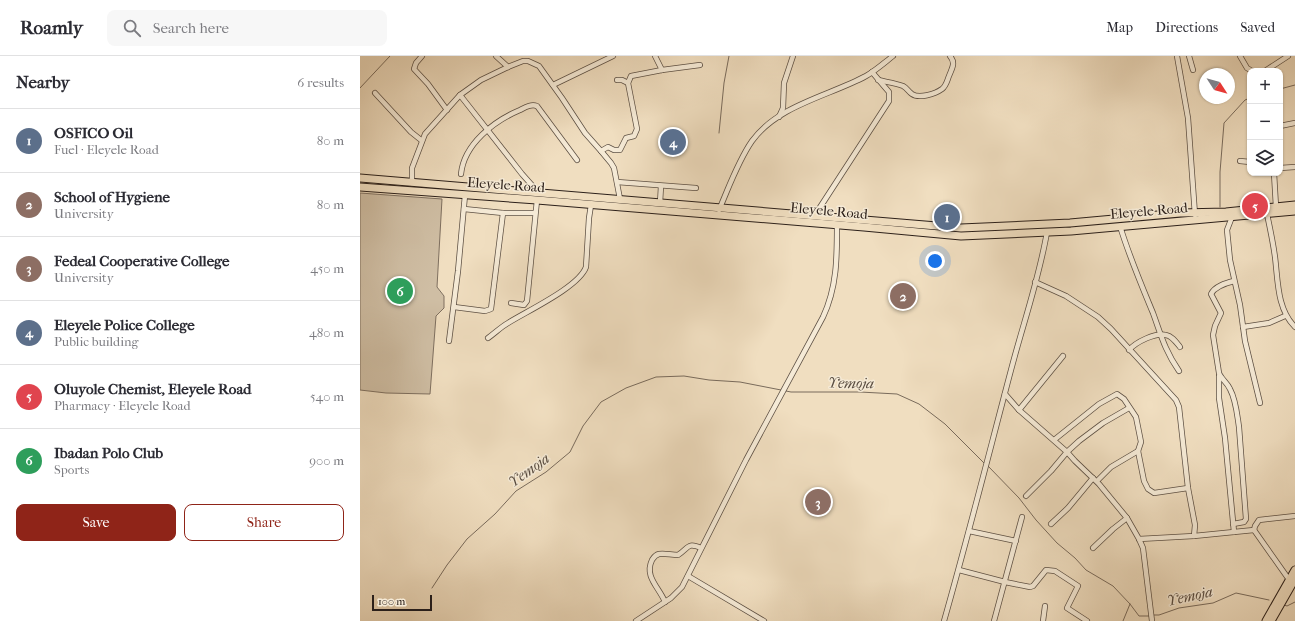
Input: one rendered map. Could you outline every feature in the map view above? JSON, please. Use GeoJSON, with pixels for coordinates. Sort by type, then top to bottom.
{"type":"FeatureCollection","features":[{"type":"Feature","properties":{"kind":"main road","name":"Eleyele Road"},"geometry":{"type":"LineString","coordinates":[[360,178],[620,199],[660,203],[718,212],[837,225],[961,236],[1047,232],[1120,226],[1198,216],[1267,214],[1295,211]]}},
{"type":"Feature","properties":{"kind":"main road","name":"Eleyele Road"},"geometry":{"type":"LineString","coordinates":[[360,187],[591,205],[718,212],[815,215],[961,228],[1070,223],[1180,213],[1198,216]]}},
{"type":"Feature","properties":{"kind":"main road","name":"Eleyele Road"},"geometry":{"type":"LineString","coordinates":[[1228,215],[1295,205]]}},
{"type":"Feature","properties":{"kind":"main road"},"geometry":{"type":"LineString","coordinates":[[961,228],[961,236]]}},
{"type":"Feature","properties":{"kind":"main road"},"geometry":{"type":"LineString","coordinates":[[1271,621],[1292,581],[1295,570]]}},
{"type":"Feature","properties":{"kind":"main road"},"geometry":{"type":"LineString","coordinates":[[1266,621],[1292,581]]}},
{"type":"Feature","properties":{"kind":"street"},"geometry":{"type":"LineString","coordinates":[[422,56],[416,63],[414,69],[428,84],[447,110]]}},
{"type":"Feature","properties":{"kind":"street"},"geometry":{"type":"LineString","coordinates":[[496,56],[508,67]]}},
{"type":"Feature","properties":{"kind":"street"},"geometry":{"type":"LineString","coordinates":[[529,61],[532,56]]}},
{"type":"Feature","properties":{"kind":"street"},"geometry":{"type":"LineString","coordinates":[[553,85],[614,56]]}},
{"type":"Feature","properties":{"kind":"street"},"geometry":{"type":"LineString","coordinates":[[655,56],[662,70]]}},
{"type":"Feature","properties":{"kind":"street"},"geometry":{"type":"LineString","coordinates":[[778,118],[783,108],[784,83],[793,56]]}},
{"type":"Feature","properties":{"kind":"street"},"geometry":{"type":"LineString","coordinates":[[718,212],[742,159],[752,141],[763,129],[799,106],[847,85],[872,72],[893,56]]}},
{"type":"Feature","properties":{"kind":"street"},"geometry":{"type":"LineString","coordinates":[[878,80],[902,86],[908,89],[912,94],[918,96],[924,96],[937,92],[946,85],[954,65],[954,60],[950,56]]}},
{"type":"Feature","properties":{"kind":"street"},"geometry":{"type":"LineString","coordinates":[[1177,56],[1188,118],[1198,216]]}},
{"type":"Feature","properties":{"kind":"street"},"geometry":{"type":"LineString","coordinates":[[1189,56],[1193,70]]}},
{"type":"Feature","properties":{"kind":"street"},"geometry":{"type":"LineString","coordinates":[[1240,56],[1247,68]]}},
{"type":"Feature","properties":{"kind":"street"},"geometry":{"type":"LineString","coordinates":[[1270,68],[1288,56]]}},
{"type":"Feature","properties":{"kind":"street"},"geometry":{"type":"LineString","coordinates":[[412,183],[412,168],[422,140],[432,125],[460,95],[481,80],[523,61],[529,61],[539,66],[584,133],[602,150],[614,168],[620,199]]}},
{"type":"Feature","properties":{"kind":"street"},"geometry":{"type":"LineString","coordinates":[[602,150],[608,147],[614,150],[620,150],[626,138],[634,136],[637,129],[628,83],[631,76],[700,65]]}},
{"type":"Feature","properties":{"kind":"street"},"geometry":{"type":"LineString","coordinates":[[815,215],[888,102],[888,92],[872,72]]}},
{"type":"Feature","properties":{"kind":"street"},"geometry":{"type":"LineString","coordinates":[[617,80],[622,80],[628,83]]}},
{"type":"Feature","properties":{"kind":"street"},"geometry":{"type":"LineString","coordinates":[[375,93],[411,132],[422,140]]}},
{"type":"Feature","properties":{"kind":"street"},"geometry":{"type":"LineString","coordinates":[[460,95],[538,192]]}},
{"type":"Feature","properties":{"kind":"street"},"geometry":{"type":"LineString","coordinates":[[461,174],[465,156],[487,129],[515,112],[533,104],[537,106],[577,160]]}},
{"type":"Feature","properties":{"kind":"street"},"geometry":{"type":"LineString","coordinates":[[1283,125],[1295,122]]}},
{"type":"Feature","properties":{"kind":"street"},"geometry":{"type":"LineString","coordinates":[[1240,161],[1247,162]]}},
{"type":"Feature","properties":{"kind":"street"},"geometry":{"type":"LineString","coordinates":[[1283,168],[1295,166]]}},
{"type":"Feature","properties":{"kind":"street"},"geometry":{"type":"LineString","coordinates":[[1274,176],[1276,207]]}},
{"type":"Feature","properties":{"kind":"street"},"geometry":{"type":"LineString","coordinates":[[617,182],[696,188]]}},
{"type":"Feature","properties":{"kind":"street"},"geometry":{"type":"LineString","coordinates":[[660,203],[661,186]]}},
{"type":"Feature","properties":{"kind":"street"},"geometry":{"type":"LineString","coordinates":[[449,341],[454,307],[465,195]]}},
{"type":"Feature","properties":{"kind":"street"},"geometry":{"type":"LineString","coordinates":[[511,303],[524,305],[527,301],[537,200]]}},
{"type":"Feature","properties":{"kind":"street"},"geometry":{"type":"LineString","coordinates":[[488,338],[507,324],[561,292],[574,283],[583,274],[586,267],[591,205]]}},
{"type":"Feature","properties":{"kind":"street"},"geometry":{"type":"LineString","coordinates":[[464,209],[502,213],[535,213]]}},
{"type":"Feature","properties":{"kind":"street"},"geometry":{"type":"LineString","coordinates":[[454,307],[485,310],[491,309],[502,213]]}},
{"type":"Feature","properties":{"kind":"street"},"geometry":{"type":"LineString","coordinates":[[1267,214],[1275,254],[1278,288],[1286,316],[1295,327]]}},
{"type":"Feature","properties":{"kind":"street"},"geometry":{"type":"LineString","coordinates":[[1228,215],[1227,230],[1234,281],[1240,305],[1242,327],[1260,403]]}},
{"type":"Feature","properties":{"kind":"street"},"geometry":{"type":"LineString","coordinates":[[636,621],[665,602],[677,592],[688,576],[786,384],[823,317],[830,301],[836,272],[837,225]]}},
{"type":"Feature","properties":{"kind":"street"},"geometry":{"type":"LineString","coordinates":[[1120,226],[1131,260],[1170,358],[1179,371]]}},
{"type":"Feature","properties":{"kind":"street"},"geometry":{"type":"LineString","coordinates":[[944,621],[959,570],[1047,232]]}},
{"type":"Feature","properties":{"kind":"street"},"geometry":{"type":"LineString","coordinates":[[1234,281],[1225,283],[1215,288],[1211,294],[1221,313],[1213,335],[1219,376],[1219,398],[1225,438],[1234,532]]}},
{"type":"Feature","properties":{"kind":"street"},"geometry":{"type":"LineString","coordinates":[[1035,282],[1066,296],[1098,317],[1111,328],[1129,350],[1176,400],[1179,407],[1188,488],[1195,525],[1194,536]]}},
{"type":"Feature","properties":{"kind":"street"},"geometry":{"type":"LineString","coordinates":[[1242,327],[1269,323],[1286,316]]}},
{"type":"Feature","properties":{"kind":"street"},"geometry":{"type":"LineString","coordinates":[[1129,350],[1134,344],[1141,340],[1161,334],[1170,337],[1180,347]]}},
{"type":"Feature","properties":{"kind":"street"},"geometry":{"type":"LineString","coordinates":[[1019,410],[1063,356]]}},
{"type":"Feature","properties":{"kind":"street"},"geometry":{"type":"LineString","coordinates":[[1219,376],[1226,382],[1233,394],[1239,427],[1246,520],[1244,522],[1233,524]]}},
{"type":"Feature","properties":{"kind":"street"},"geometry":{"type":"LineString","coordinates":[[1005,394],[1019,410],[1054,440],[1095,480],[1127,518],[1143,548],[1152,621]]}},
{"type":"Feature","properties":{"kind":"street"},"geometry":{"type":"LineString","coordinates":[[1054,440],[1099,404],[1117,394],[1124,399],[1136,417],[1141,442],[1138,452],[1144,481],[1151,492],[1154,493],[1188,488]]}},
{"type":"Feature","properties":{"kind":"street"},"geometry":{"type":"LineString","coordinates":[[1026,496],[1051,471],[1067,452],[1103,423],[1129,408]]}},
{"type":"Feature","properties":{"kind":"street"},"geometry":{"type":"LineString","coordinates":[[1051,524],[1095,480],[1111,467],[1138,452]]}},
{"type":"Feature","properties":{"kind":"street"},"geometry":{"type":"LineString","coordinates":[[1254,530],[1259,520],[1295,516]]}},
{"type":"Feature","properties":{"kind":"street"},"geometry":{"type":"LineString","coordinates":[[994,621],[1022,517]]}},
{"type":"Feature","properties":{"kind":"street"},"geometry":{"type":"LineString","coordinates":[[1093,548],[1127,518]]}},
{"type":"Feature","properties":{"kind":"street"},"geometry":{"type":"LineString","coordinates":[[1139,539],[1194,536],[1254,530]]}},
{"type":"Feature","properties":{"kind":"street"},"geometry":{"type":"LineString","coordinates":[[1254,530],[1292,581]]}},
{"type":"Feature","properties":{"kind":"street"},"geometry":{"type":"LineString","coordinates":[[969,531],[1016,541]]}},
{"type":"Feature","properties":{"kind":"street"},"geometry":{"type":"LineString","coordinates":[[665,602],[649,574],[649,567],[654,557],[658,554],[678,555],[688,546],[694,545],[701,548]]}},
{"type":"Feature","properties":{"kind":"street"},"geometry":{"type":"LineString","coordinates":[[959,570],[1030,587],[1033,586],[1046,570],[1055,571],[1078,586],[1067,608],[1087,621]]}},
{"type":"Feature","properties":{"kind":"street"},"geometry":{"type":"LineString","coordinates":[[688,576],[764,621]]}},
{"type":"Feature","properties":{"kind":"street"},"geometry":{"type":"LineString","coordinates":[[1043,621],[1045,606]]}},
{"type":"Feature","properties":{"kind":"shaded area"},"geometry":{"type":"Polygon","coordinates":[[[360,193],[442,199],[437,287],[444,296],[444,308],[436,316],[430,394],[386,393],[360,390],[360,193]]]}},
{"type":"Feature","properties":{"kind":"waterway"},"geometry":{"type":"LineString","coordinates":[[360,88],[390,56]]}},
{"type":"Feature","properties":{"kind":"waterway"},"geometry":{"type":"LineString","coordinates":[[719,133],[724,83],[729,56]]}},
{"type":"Feature","properties":{"kind":"waterway"},"geometry":{"type":"LineString","coordinates":[[1283,88],[1295,85]]}},
{"type":"Feature","properties":{"kind":"waterway"},"geometry":{"type":"LineString","coordinates":[[1220,207],[1220,172],[1224,123],[1247,99]]}},
{"type":"Feature","properties":{"kind":"waterway","name":"Yemoja"},"geometry":{"type":"LineString","coordinates":[[432,588],[467,539],[495,514],[516,491],[546,472],[570,452],[583,426],[601,402],[626,388],[656,377],[684,376],[709,380],[740,382],[781,390]]}},
{"type":"Feature","properties":{"kind":"waterway","name":"Yemoja"},"geometry":{"type":"LineString","coordinates":[[786,391],[897,394],[919,404],[945,424],[985,464]]}},
{"type":"Feature","properties":{"kind":"waterway","name":"Yemoja"},"geometry":{"type":"LineString","coordinates":[[988,466],[1019,498],[1036,520],[1057,543],[1075,558],[1086,570],[1113,586],[1139,616],[1149,616]]}},
{"type":"Feature","properties":{"kind":"waterway","name":"Yemoja"},"geometry":{"type":"LineString","coordinates":[[1152,615],[1159,615],[1179,608],[1213,603],[1236,593],[1269,600]]}},
{"type":"Feature","properties":{"kind":"waterway","name":"Yemoja"},"geometry":{"type":"LineString","coordinates":[[1284,605],[1287,606],[1295,602]]}},
{"type":"Feature","properties":{"kind":"waterway"},"geometry":{"type":"LineString","coordinates":[[1123,621],[1130,604]]}},
{"type":"Feature","properties":{"kind":"place","name":"Eleyele Police College"},"geometry":{"type":"Point","coordinates":[673,142]}},
{"type":"Feature","properties":{"kind":"place","name":"Oluyole Chemist, Eleyele Road"},"geometry":{"type":"Point","coordinates":[1255,206]}},
{"type":"Feature","properties":{"kind":"place","name":"OSFICO Oil"},"geometry":{"type":"Point","coordinates":[947,217]}},
{"type":"Feature","properties":{"kind":"place","name":"Ibadan Polo Club"},"geometry":{"type":"Point","coordinates":[400,291]}},
{"type":"Feature","properties":{"kind":"place","name":"School of Hygiene"},"geometry":{"type":"Point","coordinates":[903,296]}},
{"type":"Feature","properties":{"kind":"place","name":"Fedeal Cooperative College"},"geometry":{"type":"Point","coordinates":[818,502]}}]}
